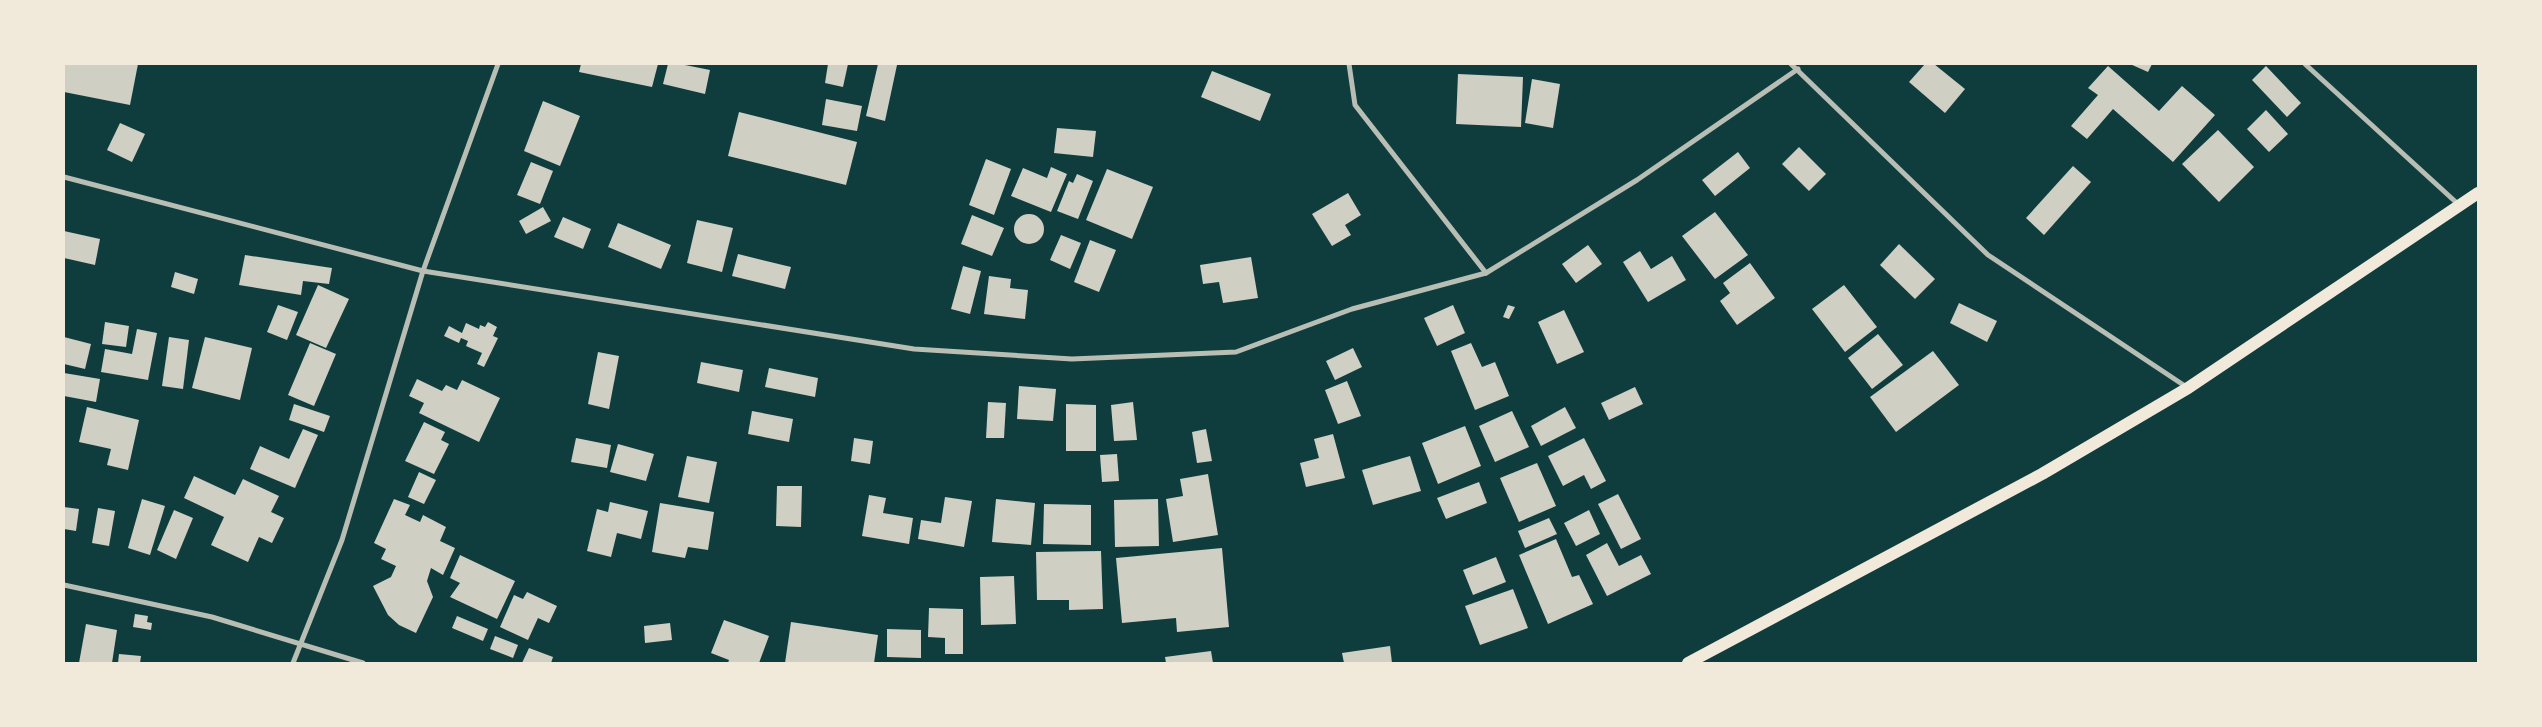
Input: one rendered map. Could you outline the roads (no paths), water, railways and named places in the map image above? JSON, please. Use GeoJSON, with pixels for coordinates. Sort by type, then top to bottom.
{"type":"FeatureCollection","features":[{"type":"Feature","properties":{"kind":"main road"},"geometry":{"type":"LineString","coordinates":[[1688,663],[2042,474],[2188,388],[2478,193]]}},
{"type":"Feature","properties":{"kind":"street"},"geometry":{"type":"LineString","coordinates":[[293,663],[342,540],[423,271],[498,64]]}},
{"type":"Feature","properties":{"kind":"street"},"geometry":{"type":"LineString","coordinates":[[1349,64],[1355,105],[1486,273]]}},
{"type":"Feature","properties":{"kind":"street"},"geometry":{"type":"LineString","coordinates":[[1791,64],[1988,255],[2188,388]]}},
{"type":"Feature","properties":{"kind":"street"},"geometry":{"type":"LineString","coordinates":[[2304,64],[2460,206]]}},
{"type":"Feature","properties":{"kind":"street"},"geometry":{"type":"LineString","coordinates":[[64,177],[423,271],[914,349],[1072,359],[1236,352],[1352,309],[1486,273],[1637,180],[1798,69]]}},
{"type":"Feature","properties":{"kind":"street"},"geometry":{"type":"LineString","coordinates":[[64,585],[212,617],[364,663]]}}]}
